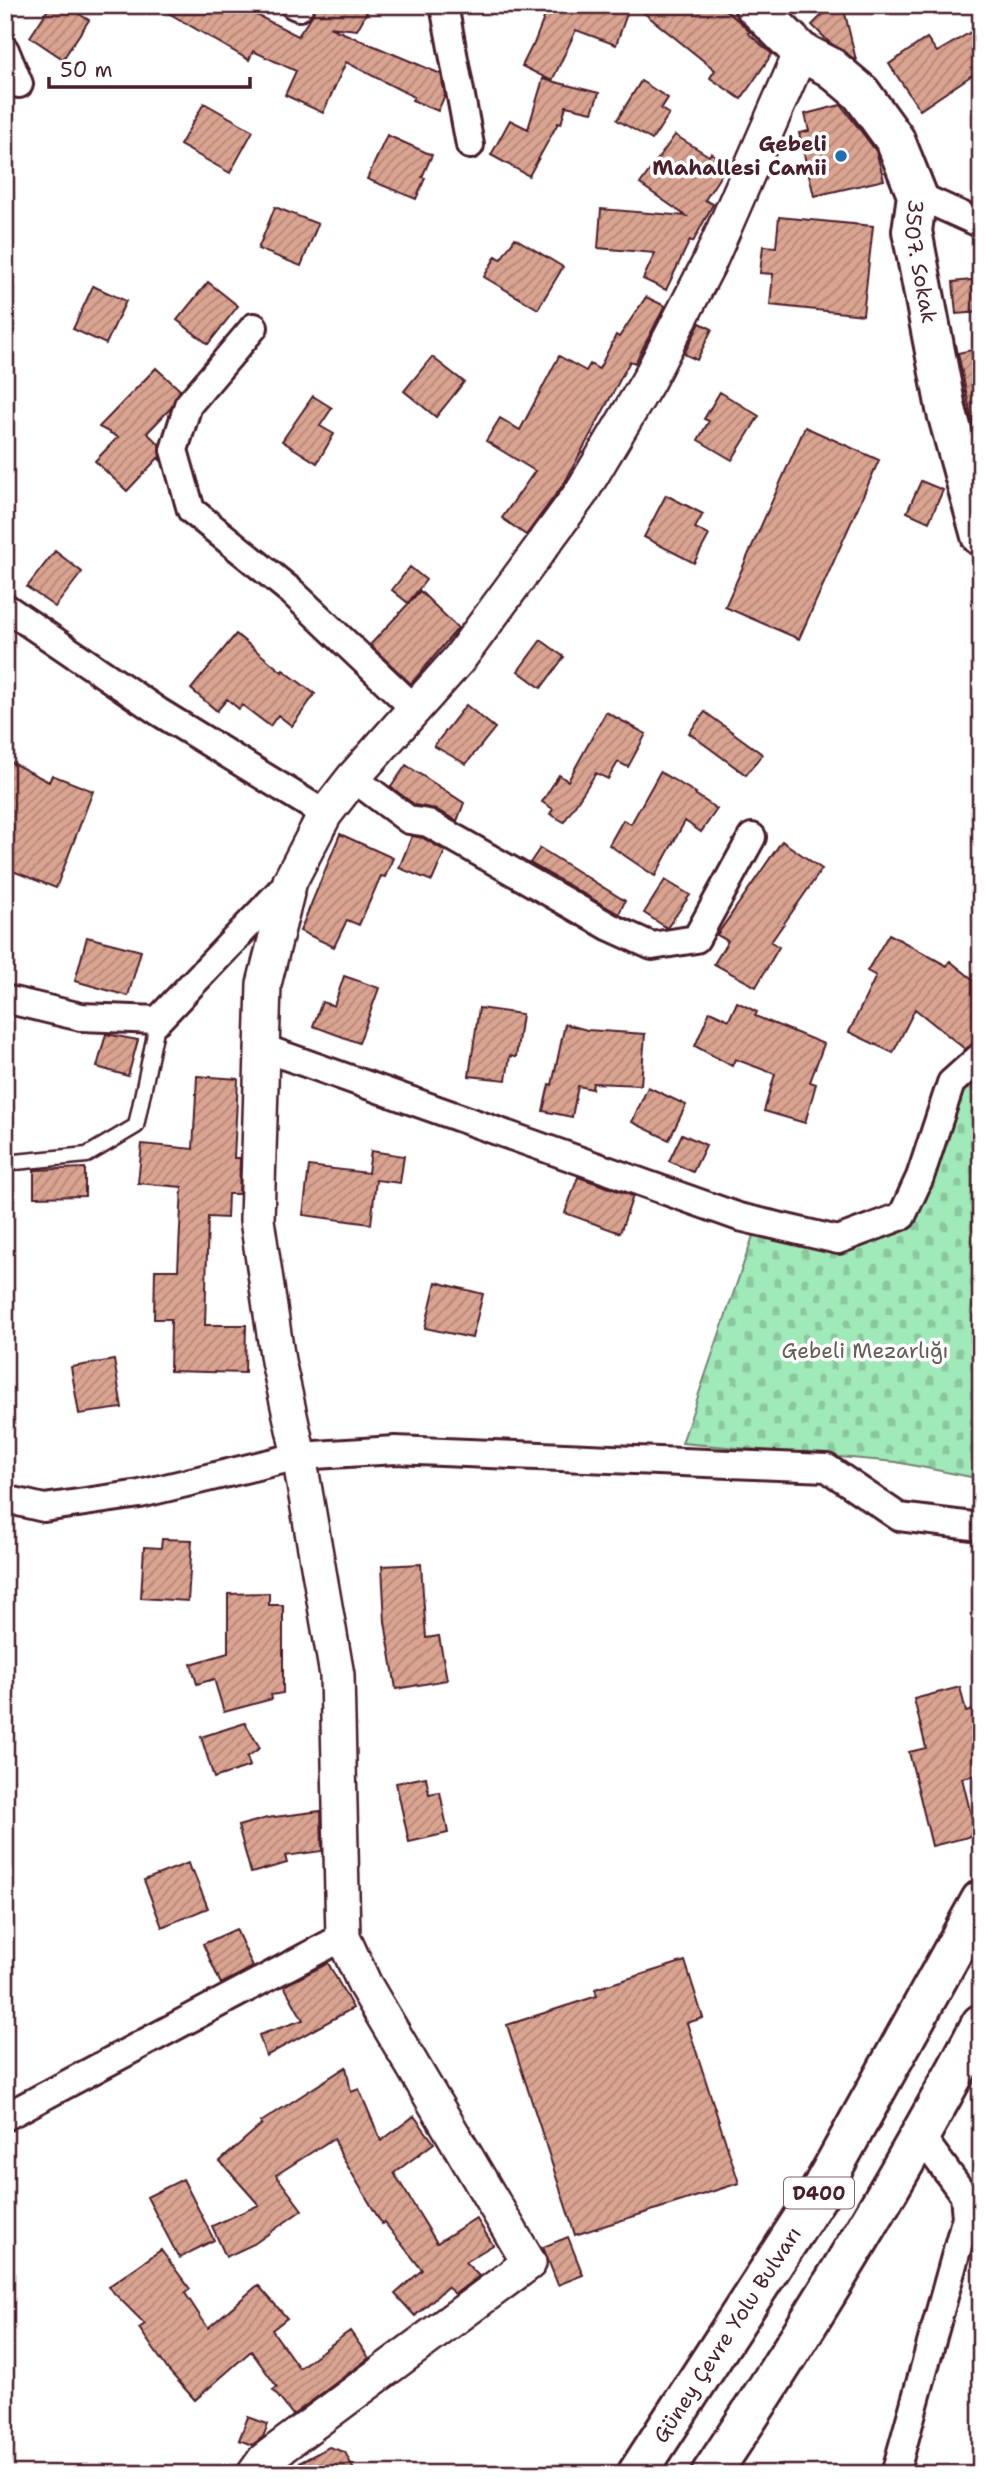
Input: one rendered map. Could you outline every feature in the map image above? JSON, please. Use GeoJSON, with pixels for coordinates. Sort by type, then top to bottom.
{"type":"FeatureCollection","features":[{"type":"Feature","properties":{"kind":"main road","name":"3507. Sokak"},"geometry":{"type":"LineString","coordinates":[[754,5],[802,52],[830,66],[861,93],[895,140],[917,195],[912,231],[946,409],[973,477],[981,536]]}},
{"type":"Feature","properties":{"kind":"main road","name":"Güney Çevre Yolu Bulvarı"},"geometry":{"type":"LineString","coordinates":[[637,2474],[818,2195],[981,1900]]}},
{"type":"Feature","properties":{"kind":"main road","name":"D400"},"geometry":{"type":"LineString","coordinates":[[711,2474],[795,2348],[863,2236],[981,2024]]}},
{"type":"Feature","properties":{"kind":"street"},"geometry":{"type":"LineString","coordinates":[[295,5],[300,5]]}},
{"type":"Feature","properties":{"kind":"street"},"geometry":{"type":"LineString","coordinates":[[444,5],[470,145]]}},
{"type":"Feature","properties":{"kind":"street"},"geometry":{"type":"LineString","coordinates":[[5,50],[19,84]]}},
{"type":"Feature","properties":{"kind":"street"},"geometry":{"type":"LineString","coordinates":[[254,2474],[264,2460],[529,2263],[365,1985],[343,1937],[337,1675],[299,1456],[278,1362],[257,1220],[264,984],[290,881],[325,814],[353,778],[458,659],[581,493],[648,381],[709,263],[802,52]]}},
{"type":"Feature","properties":{"kind":"street"},"geometry":{"type":"LineString","coordinates":[[917,195],[981,224]]}},
{"type":"Feature","properties":{"kind":"street"},"geometry":{"type":"LineString","coordinates":[[254,327],[188,405],[174,450],[191,510],[292,592],[414,708]]}},
{"type":"Feature","properties":{"kind":"street"},"geometry":{"type":"LineString","coordinates":[[5,607],[159,712],[325,814]]}},
{"type":"Feature","properties":{"kind":"street"},"geometry":{"type":"LineString","coordinates":[[353,778],[409,820],[428,823],[610,927],[652,946],[695,939],[751,837]]}},
{"type":"Feature","properties":{"kind":"street"},"geometry":{"type":"LineString","coordinates":[[5,999],[81,1017],[158,1020],[290,881]]}},
{"type":"Feature","properties":{"kind":"street"},"geometry":{"type":"LineString","coordinates":[[263,1048],[739,1217],[838,1240],[902,1216],[920,1177],[951,1083],[981,1056]]}},
{"type":"Feature","properties":{"kind":"street"},"geometry":{"type":"LineString","coordinates":[[5,1499],[44,1508],[140,1494],[299,1456],[395,1450],[827,1468],[899,1517],[981,1527]]}},
{"type":"Feature","properties":{"kind":"street"},"geometry":{"type":"LineString","coordinates":[[5,2117],[343,1937]]}},
{"type":"Feature","properties":{"kind":"street"},"geometry":{"type":"LineString","coordinates":[[895,2474],[966,2217],[964,2195],[920,2135]]}},
{"type":"Feature","properties":{"kind":"lane"},"geometry":{"type":"LineString","coordinates":[[5,1163],[87,1155],[136,1126],[158,1020]]}},
{"type":"Feature","properties":{"kind":"lane"},"geometry":{"type":"LineString","coordinates":[[964,2195],[981,2218]]}},
{"type":"Feature","properties":{"kind":"green space","name":"Gebeli Mezarlığı"},"geometry":{"type":"Polygon","coordinates":[[[981,1049],[981,1479],[896,1462],[682,1443],[753,1236],[819,1247],[859,1243],[890,1236],[911,1215],[912,1183],[981,1049]]]}},
{"type":"Feature","properties":{"kind":"building"},"geometry":{"type":"Polygon","coordinates":[[[51,5],[85,5],[79,14],[89,20],[63,59],[30,37],[51,5]]]}},
{"type":"Feature","properties":{"kind":"building"},"geometry":{"type":"Polygon","coordinates":[[[155,5],[237,5],[298,36],[316,5],[371,5],[357,30],[329,27],[441,74],[445,95],[438,111],[412,100],[414,97],[346,62],[323,113],[285,95],[296,71],[253,51],[249,60],[155,5]]]}},
{"type":"Feature","properties":{"kind":"building"},"geometry":{"type":"Polygon","coordinates":[[[549,5],[630,5],[616,45],[576,30],[552,81],[522,66],[549,5]]]}},
{"type":"Feature","properties":{"kind":"building"},"geometry":{"type":"Polygon","coordinates":[[[634,5],[719,5],[772,54],[741,99],[710,78],[715,70],[634,5]]]}},
{"type":"Feature","properties":{"kind":"building"},"geometry":{"type":"Polygon","coordinates":[[[832,5],[843,5],[856,60],[829,42],[812,25],[832,5]]]}},
{"type":"Feature","properties":{"kind":"building"},"geometry":{"type":"Polygon","coordinates":[[[981,26],[981,69],[920,110],[889,64],[927,38],[937,52],[981,26]]]}},
{"type":"Feature","properties":{"kind":"building"},"geometry":{"type":"Polygon","coordinates":[[[543,79],[599,93],[592,112],[566,106],[561,124],[558,123],[529,176],[491,155],[510,120],[528,129],[543,79]]]}},
{"type":"Feature","properties":{"kind":"building"},"geometry":{"type":"Polygon","coordinates":[[[641,81],[668,98],[661,109],[669,114],[652,140],[617,120],[641,81]]]}},
{"type":"Feature","properties":{"kind":"building"},"geometry":{"type":"Polygon","coordinates":[[[204,103],[253,131],[230,173],[180,145],[204,103]]]}},
{"type":"Feature","properties":{"kind":"building","name":"Gebeli Mahallesi Camii"},"geometry":{"type":"Polygon","coordinates":[[[841,105],[876,151],[884,180],[814,196],[799,133],[809,131],[805,114],[841,105]]]}},
{"type":"Feature","properties":{"kind":"building"},"geometry":{"type":"Polygon","coordinates":[[[387,135],[432,155],[416,199],[367,179],[387,135]]]}},
{"type":"Feature","properties":{"kind":"building"},"geometry":{"type":"Polygon","coordinates":[[[675,135],[709,156],[711,153],[728,164],[705,200],[713,204],[693,242],[690,240],[666,290],[643,279],[655,253],[598,248],[601,209],[686,216],[640,184],[675,135]]]}},
{"type":"Feature","properties":{"kind":"building"},"geometry":{"type":"Polygon","coordinates":[[[275,207],[318,224],[301,266],[258,249],[275,207]]]}},
{"type":"Feature","properties":{"kind":"building"},"geometry":{"type":"Polygon","coordinates":[[[779,217],[873,226],[863,315],[770,305],[773,274],[760,273],[763,246],[776,247],[779,217]]]}},
{"type":"Feature","properties":{"kind":"building"},"geometry":{"type":"Polygon","coordinates":[[[515,238],[563,267],[538,309],[484,277],[496,256],[501,259],[515,238]]]}},
{"type":"Feature","properties":{"kind":"building"},"geometry":{"type":"Polygon","coordinates":[[[981,279],[981,312],[956,314],[953,282],[981,279]]]}},
{"type":"Feature","properties":{"kind":"building"},"geometry":{"type":"Polygon","coordinates":[[[208,282],[238,306],[208,344],[177,320],[208,282]]]}},
{"type":"Feature","properties":{"kind":"building"},"geometry":{"type":"Polygon","coordinates":[[[93,286],[126,301],[106,344],[73,329],[93,286]]]}},
{"type":"Feature","properties":{"kind":"building"},"geometry":{"type":"Polygon","coordinates":[[[646,297],[665,306],[635,363],[630,361],[565,482],[526,535],[502,518],[535,471],[486,441],[500,418],[520,430],[559,356],[586,371],[590,364],[599,369],[616,335],[619,337],[646,297]]]}},
{"type":"Feature","properties":{"kind":"building"},"geometry":{"type":"Polygon","coordinates":[[[700,323],[712,329],[697,360],[684,354],[700,323]]]}},
{"type":"Feature","properties":{"kind":"building"},"geometry":{"type":"Polygon","coordinates":[[[981,348],[981,424],[973,425],[958,353],[981,348]]]}},
{"type":"Feature","properties":{"kind":"building"},"geometry":{"type":"Polygon","coordinates":[[[432,357],[464,382],[436,417],[404,391],[432,357]]]}},
{"type":"Feature","properties":{"kind":"building"},"geometry":{"type":"Polygon","coordinates":[[[156,368],[180,390],[171,408],[147,433],[159,444],[160,460],[158,458],[127,491],[95,461],[118,437],[99,427],[156,368]]]}},
{"type":"Feature","properties":{"kind":"building"},"geometry":{"type":"Polygon","coordinates":[[[720,392],[759,416],[732,460],[698,440],[709,421],[704,419],[720,392]]]}},
{"type":"Feature","properties":{"kind":"building"},"geometry":{"type":"Polygon","coordinates":[[[313,396],[332,408],[320,426],[334,434],[317,463],[282,441],[313,396]]]}},
{"type":"Feature","properties":{"kind":"building"},"geometry":{"type":"Polygon","coordinates":[[[805,427],[879,460],[799,639],[725,607],[805,427]]]}},
{"type":"Feature","properties":{"kind":"building"},"geometry":{"type":"Polygon","coordinates":[[[921,481],[943,490],[929,522],[907,512],[921,481]]]}},
{"type":"Feature","properties":{"kind":"building"},"geometry":{"type":"Polygon","coordinates":[[[666,495],[703,514],[695,528],[709,535],[694,563],[644,537],[666,495]]]}},
{"type":"Feature","properties":{"kind":"building"},"geometry":{"type":"Polygon","coordinates":[[[55,551],[82,572],[55,607],[27,587],[55,551]]]}},
{"type":"Feature","properties":{"kind":"building"},"geometry":{"type":"Polygon","coordinates":[[[410,567],[426,580],[408,603],[392,590],[410,567]]]}},
{"type":"Feature","properties":{"kind":"building"},"geometry":{"type":"Polygon","coordinates":[[[420,591],[458,628],[411,684],[370,645],[420,591]]]}},
{"type":"Feature","properties":{"kind":"building"},"geometry":{"type":"Polygon","coordinates":[[[236,634],[282,672],[283,670],[315,694],[292,726],[278,715],[270,726],[242,705],[239,709],[227,699],[217,711],[191,689],[236,634]]]}},
{"type":"Feature","properties":{"kind":"building"},"geometry":{"type":"Polygon","coordinates":[[[541,640],[564,657],[541,688],[518,671],[541,640]]]}},
{"type":"Feature","properties":{"kind":"building"},"geometry":{"type":"Polygon","coordinates":[[[466,705],[495,728],[466,764],[434,746],[466,705]]]}},
{"type":"Feature","properties":{"kind":"building"},"geometry":{"type":"Polygon","coordinates":[[[606,712],[646,734],[628,767],[618,762],[608,779],[596,773],[564,822],[550,814],[553,809],[542,802],[559,775],[568,781],[606,712]]]}},
{"type":"Feature","properties":{"kind":"building"},"geometry":{"type":"Polygon","coordinates":[[[705,712],[762,754],[746,775],[689,733],[705,712]]]}},
{"type":"Feature","properties":{"kind":"building"},"geometry":{"type":"Polygon","coordinates":[[[5,759],[49,782],[52,775],[93,791],[56,888],[5,868],[5,759]]]}},
{"type":"Feature","properties":{"kind":"building"},"geometry":{"type":"Polygon","coordinates":[[[406,765],[464,803],[457,821],[435,809],[415,805],[391,787],[406,765]]]}},
{"type":"Feature","properties":{"kind":"building"},"geometry":{"type":"Polygon","coordinates":[[[660,772],[717,809],[701,832],[685,821],[655,876],[609,845],[623,820],[631,824],[660,772]]]}},
{"type":"Feature","properties":{"kind":"building"},"geometry":{"type":"Polygon","coordinates":[[[340,834],[393,858],[385,877],[381,876],[359,925],[347,920],[334,947],[300,931],[340,834]]]}},
{"type":"Feature","properties":{"kind":"building"},"geometry":{"type":"Polygon","coordinates":[[[412,836],[423,838],[445,851],[432,881],[399,868],[412,836]]]}},
{"type":"Feature","properties":{"kind":"building"},"geometry":{"type":"Polygon","coordinates":[[[782,841],[822,869],[771,942],[779,947],[756,987],[714,964],[728,941],[717,935],[782,841]]]}},
{"type":"Feature","properties":{"kind":"building"},"geometry":{"type":"Polygon","coordinates":[[[540,848],[625,901],[619,914],[530,863],[540,848]]]}},
{"type":"Feature","properties":{"kind":"building"},"geometry":{"type":"Polygon","coordinates":[[[665,880],[690,895],[667,928],[644,913],[665,880]]]}},
{"type":"Feature","properties":{"kind":"building"},"geometry":{"type":"Polygon","coordinates":[[[889,934],[947,966],[950,961],[981,986],[979,1041],[965,1049],[915,1009],[893,1053],[849,1032],[876,976],[867,971],[889,934]]]}},
{"type":"Feature","properties":{"kind":"building"},"geometry":{"type":"Polygon","coordinates":[[[87,937],[141,951],[128,996],[75,981],[87,937]]]}},
{"type":"Feature","properties":{"kind":"building"},"geometry":{"type":"Polygon","coordinates":[[[344,976],[379,988],[359,1043],[313,1026],[322,1002],[334,1006],[344,976]]]}},
{"type":"Feature","properties":{"kind":"building"},"geometry":{"type":"Polygon","coordinates":[[[737,1002],[757,1012],[755,1016],[824,1044],[810,1082],[816,1084],[805,1123],[764,1111],[775,1074],[735,1059],[732,1066],[695,1046],[710,1011],[729,1020],[737,1002]]]}},
{"type":"Feature","properties":{"kind":"building"},"geometry":{"type":"Polygon","coordinates":[[[479,1008],[522,1014],[516,1057],[510,1056],[506,1080],[469,1076],[479,1008]]]}},
{"type":"Feature","properties":{"kind":"building"},"geometry":{"type":"Polygon","coordinates":[[[565,1024],[587,1030],[645,1034],[641,1085],[593,1083],[592,1089],[578,1086],[572,1117],[543,1111],[549,1084],[552,1085],[565,1024]]]}},
{"type":"Feature","properties":{"kind":"building"},"geometry":{"type":"Polygon","coordinates":[[[106,1034],[138,1040],[128,1076],[97,1067],[106,1034]]]}},
{"type":"Feature","properties":{"kind":"building"},"geometry":{"type":"Polygon","coordinates":[[[197,1076],[238,1079],[234,1158],[240,1158],[239,1194],[228,1194],[227,1218],[208,1217],[205,1325],[246,1325],[245,1373],[170,1371],[171,1319],[154,1319],[155,1270],[178,1270],[182,1187],[138,1183],[142,1144],[193,1149],[197,1076]]]}},
{"type":"Feature","properties":{"kind":"building"},"geometry":{"type":"Polygon","coordinates":[[[648,1087],[686,1105],[669,1140],[632,1122],[648,1087]]]}},
{"type":"Feature","properties":{"kind":"building"},"geometry":{"type":"Polygon","coordinates":[[[682,1134],[706,1145],[693,1172],[669,1161],[682,1134]]]}},
{"type":"Feature","properties":{"kind":"building"},"geometry":{"type":"Polygon","coordinates":[[[371,1151],[404,1156],[400,1183],[376,1180],[371,1224],[303,1215],[309,1166],[368,1173],[371,1151]]]}},
{"type":"Feature","properties":{"kind":"building"},"geometry":{"type":"Polygon","coordinates":[[[85,1168],[85,1196],[34,1197],[34,1170],[85,1168]]]}},
{"type":"Feature","properties":{"kind":"building"},"geometry":{"type":"Polygon","coordinates":[[[578,1177],[633,1196],[620,1233],[565,1213],[578,1177]]]}},
{"type":"Feature","properties":{"kind":"building"},"geometry":{"type":"Polygon","coordinates":[[[436,1282],[483,1294],[472,1338],[425,1328],[436,1282]]]}},
{"type":"Feature","properties":{"kind":"building"},"geometry":{"type":"Polygon","coordinates":[[[114,1360],[122,1408],[79,1414],[71,1367],[114,1360]]]}},
{"type":"Feature","properties":{"kind":"building"},"geometry":{"type":"Polygon","coordinates":[[[162,1539],[192,1540],[188,1601],[141,1598],[144,1547],[161,1548],[162,1539]]]}},
{"type":"Feature","properties":{"kind":"building"},"geometry":{"type":"Polygon","coordinates":[[[421,1564],[426,1638],[439,1636],[447,1680],[396,1689],[385,1622],[382,1566],[421,1564]]]}},
{"type":"Feature","properties":{"kind":"building"},"geometry":{"type":"Polygon","coordinates":[[[269,1593],[269,1605],[283,1605],[283,1693],[271,1695],[272,1699],[224,1712],[214,1679],[197,1684],[191,1664],[228,1653],[228,1594],[269,1593]]]}},
{"type":"Feature","properties":{"kind":"building"},"geometry":{"type":"Polygon","coordinates":[[[960,1687],[966,1712],[981,1708],[981,1774],[962,1778],[976,1835],[932,1846],[909,1752],[926,1748],[914,1699],[960,1687]]]}},
{"type":"Feature","properties":{"kind":"building"},"geometry":{"type":"Polygon","coordinates":[[[245,1723],[260,1748],[247,1757],[250,1766],[214,1778],[201,1737],[245,1723]]]}},
{"type":"Feature","properties":{"kind":"building"},"geometry":{"type":"Polygon","coordinates":[[[426,1777],[429,1794],[440,1792],[448,1833],[409,1842],[396,1783],[426,1777]]]}},
{"type":"Feature","properties":{"kind":"building"},"geometry":{"type":"Polygon","coordinates":[[[321,1811],[322,1851],[285,1856],[287,1863],[251,1873],[238,1826],[267,1818],[321,1811]]]}},
{"type":"Feature","properties":{"kind":"building"},"geometry":{"type":"Polygon","coordinates":[[[188,1863],[208,1908],[162,1927],[144,1880],[188,1863]]]}},
{"type":"Feature","properties":{"kind":"building"},"geometry":{"type":"Polygon","coordinates":[[[236,1929],[253,1967],[221,1984],[203,1944],[236,1929]]]}},
{"type":"Feature","properties":{"kind":"building"},"geometry":{"type":"Polygon","coordinates":[[[685,1961],[703,2018],[687,2023],[739,2183],[575,2235],[507,2025],[597,1996],[595,1989],[685,1961]]]}},
{"type":"Feature","properties":{"kind":"building"},"geometry":{"type":"Polygon","coordinates":[[[328,1963],[353,2008],[266,2056],[259,2035],[303,2020],[284,1986],[328,1963]]]}},
{"type":"Feature","properties":{"kind":"building"},"geometry":{"type":"Polygon","coordinates":[[[346,2067],[351,2092],[359,2089],[381,2141],[414,2116],[434,2143],[394,2173],[437,2243],[476,2218],[493,2245],[465,2262],[479,2276],[455,2294],[447,2287],[415,2316],[395,2294],[422,2270],[384,2222],[382,2224],[341,2155],[334,2138],[276,2175],[302,2210],[254,2244],[226,2257],[212,2226],[259,2205],[220,2161],[262,2124],[261,2122],[346,2067]]]}},
{"type":"Feature","properties":{"kind":"building"},"geometry":{"type":"Polygon","coordinates":[[[183,2179],[214,2240],[179,2258],[147,2197],[183,2179]]]}},
{"type":"Feature","properties":{"kind":"building"},"geometry":{"type":"Polygon","coordinates":[[[568,2237],[583,2275],[558,2285],[543,2247],[568,2237]]]}},
{"type":"Feature","properties":{"kind":"building"},"geometry":{"type":"Polygon","coordinates":[[[161,2250],[190,2289],[185,2293],[208,2328],[258,2285],[287,2318],[272,2330],[299,2368],[350,2331],[369,2358],[293,2415],[273,2390],[277,2387],[251,2351],[195,2400],[168,2370],[139,2328],[145,2324],[108,2287],[161,2250]]]}},
{"type":"Feature","properties":{"kind":"building"},"geometry":{"type":"Polygon","coordinates":[[[248,2417],[268,2424],[263,2437],[252,2445],[239,2440],[248,2417]]]}},
{"type":"Feature","properties":{"kind":"building"},"geometry":{"type":"Polygon","coordinates":[[[329,2447],[345,2452],[356,2474],[278,2474],[329,2447]]]}},
{"type":"Feature","properties":{"kind":"place","name":"Gebeli Mahallesi Camii"},"geometry":{"type":"Point","coordinates":[841,156]}}]}
